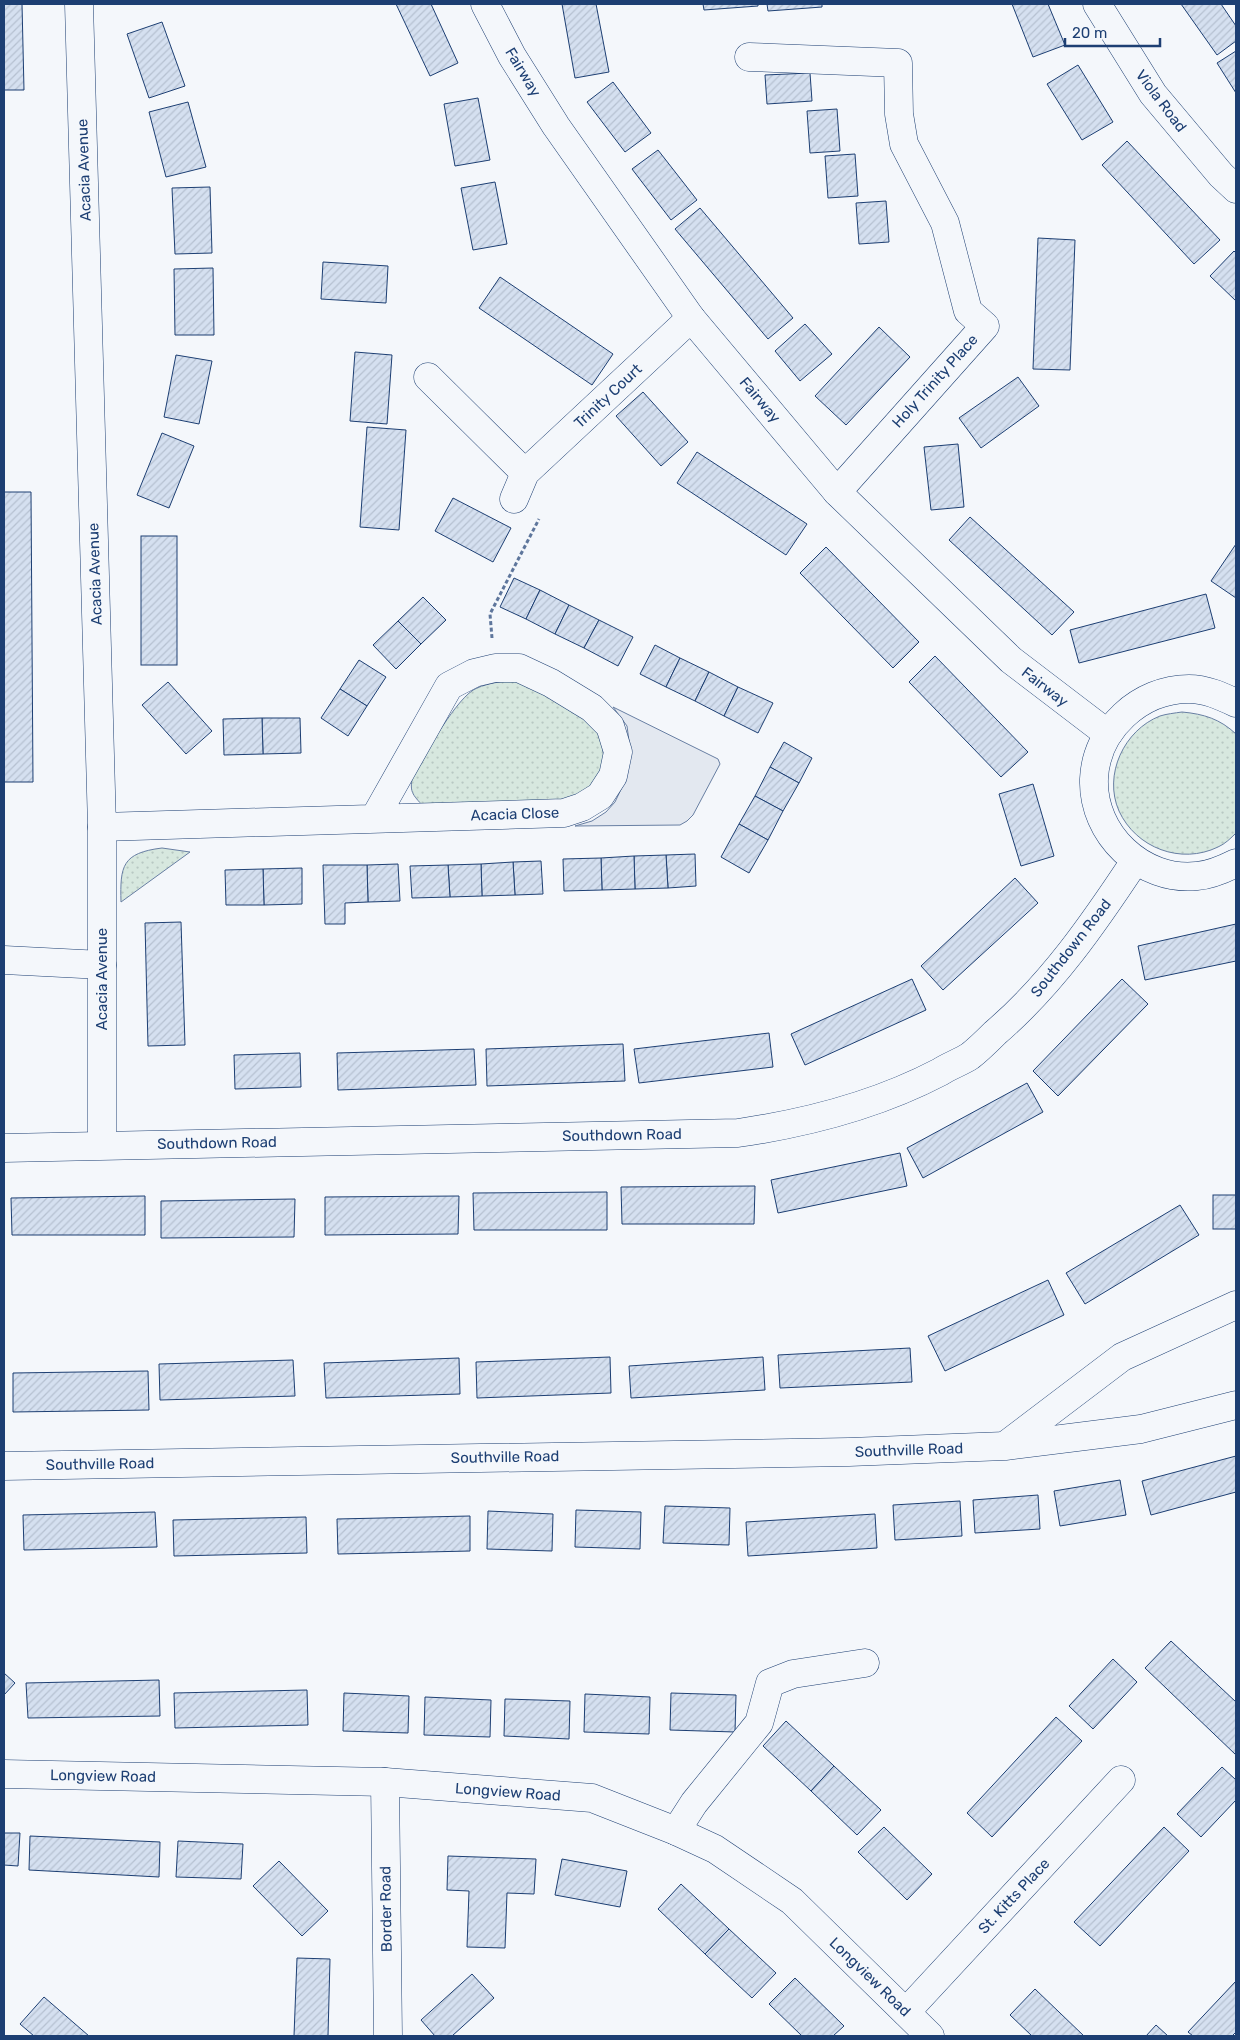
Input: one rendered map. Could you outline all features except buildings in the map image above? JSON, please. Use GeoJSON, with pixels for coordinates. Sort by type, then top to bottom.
{"type":"FeatureCollection","features":[{"type":"Feature","properties":{"kind":"street","name":"Acacia Avenue"},"geometry":{"type":"LineString","coordinates":[[79,4],[102,828],[102,1145]]}},
{"type":"Feature","properties":{"kind":"street","name":"Fairway"},"geometry":{"type":"LineString","coordinates":[[485,4],[512,56],[556,126],[691,318],[837,492],[1011,660],[1108,734]]}},
{"type":"Feature","properties":{"kind":"street","name":"Viola Road"},"geometry":{"type":"LineString","coordinates":[[1096,4],[1153,94],[1221,175],[1236,189]]}},
{"type":"Feature","properties":{"kind":"street","name":"Holy Trinity Place"},"geometry":{"type":"LineString","coordinates":[[749,57],[898,63],[899,114],[904,144],[945,223],[968,311],[985,326],[837,492]]}},
{"type":"Feature","properties":{"kind":"street","name":"Trinity Court"},"geometry":{"type":"LineString","coordinates":[[514,498],[525,474],[691,318]]}},
{"type":"Feature","properties":{"kind":"street"},"geometry":{"type":"LineString","coordinates":[[428,377],[525,474]]}},
{"type":"Feature","properties":{"kind":"street","name":"Acacia Close"},"geometry":{"type":"LineString","coordinates":[[102,828],[564,813],[582,808],[600,796],[614,776],[618,752],[610,726],[592,708],[551,683],[519,668],[494,668],[474,673],[449,686],[374,819]]}},
{"type":"Feature","properties":{"kind":"street"},"geometry":{"type":"LineString","coordinates":[[1236,703],[1214,693],[1190,689],[1166,692],[1143,701],[1123,715],[1108,734],[1098,756],[1094,779],[1096,803],[1104,825],[1117,845],[1135,861],[1154,871],[1176,876],[1197,876],[1218,872],[1236,863]]}},
{"type":"Feature","properties":{"kind":"street","name":"Southdown Road"},"geometry":{"type":"LineString","coordinates":[[4,1148],[738,1133],[785,1126],[852,1108],[920,1082],[969,1056],[1017,1014],[1052,976],[1099,916],[1135,861]]}},
{"type":"Feature","properties":{"kind":"street"},"geometry":{"type":"LineString","coordinates":[[4,960],[102,965]]}},
{"type":"Feature","properties":{"kind":"street"},"geometry":{"type":"LineString","coordinates":[[1005,1446],[1122,1357],[1236,1306]]}},
{"type":"Feature","properties":{"kind":"street","name":"Southville Road"},"geometry":{"type":"LineString","coordinates":[[4,1466],[849,1452],[1005,1446],[1141,1429],[1236,1404]]}},
{"type":"Feature","properties":{"kind":"street"},"geometry":{"type":"LineString","coordinates":[[676,1831],[694,1803],[759,1723],[770,1683],[793,1674],[865,1663]]}},
{"type":"Feature","properties":{"kind":"street","name":"Longview Road"},"geometry":{"type":"LineString","coordinates":[[4,1774],[385,1782],[592,1798],[676,1831],[715,1849],[792,1901],[930,2036]]}},
{"type":"Feature","properties":{"kind":"street","name":"St. Kitts Place"},"geometry":{"type":"LineString","coordinates":[[906,2012],[1121,1780]]}},
{"type":"Feature","properties":{"kind":"street","name":"Border Road"},"geometry":{"type":"LineString","coordinates":[[385,1782],[388,2036]]}},
{"type":"Feature","properties":{"kind":"path"},"geometry":{"type":"LineString","coordinates":[[494,668],[490,614],[539,518],[514,498]]}},
{"type":"Feature","properties":{"kind":"shaded area"},"geometry":{"type":"Polygon","coordinates":[[[515,680],[589,716],[601,737],[604,757],[599,778],[578,802],[424,807],[412,792],[413,774],[451,713],[469,693],[477,688],[496,682],[515,680]]]}},
{"type":"Feature","properties":{"kind":"shaded area"},"geometry":{"type":"Polygon","coordinates":[[[613,707],[718,759],[720,764],[693,815],[687,821],[680,825],[575,826],[592,821],[606,812],[615,802],[624,783],[631,756],[627,726],[613,707]]]}},
{"type":"Feature","properties":{"kind":"shaded area"},"geometry":{"type":"Polygon","coordinates":[[[1182,712],[1211,718],[1236,734],[1236,833],[1218,847],[1204,852],[1189,854],[1161,850],[1136,835],[1119,811],[1114,783],[1115,769],[1120,755],[1136,732],[1160,716],[1182,712]]]}},
{"type":"Feature","properties":{"kind":"shaded area"},"geometry":{"type":"Polygon","coordinates":[[[162,848],[190,852],[121,902],[121,879],[126,863],[139,853],[162,848]]]}}]}
